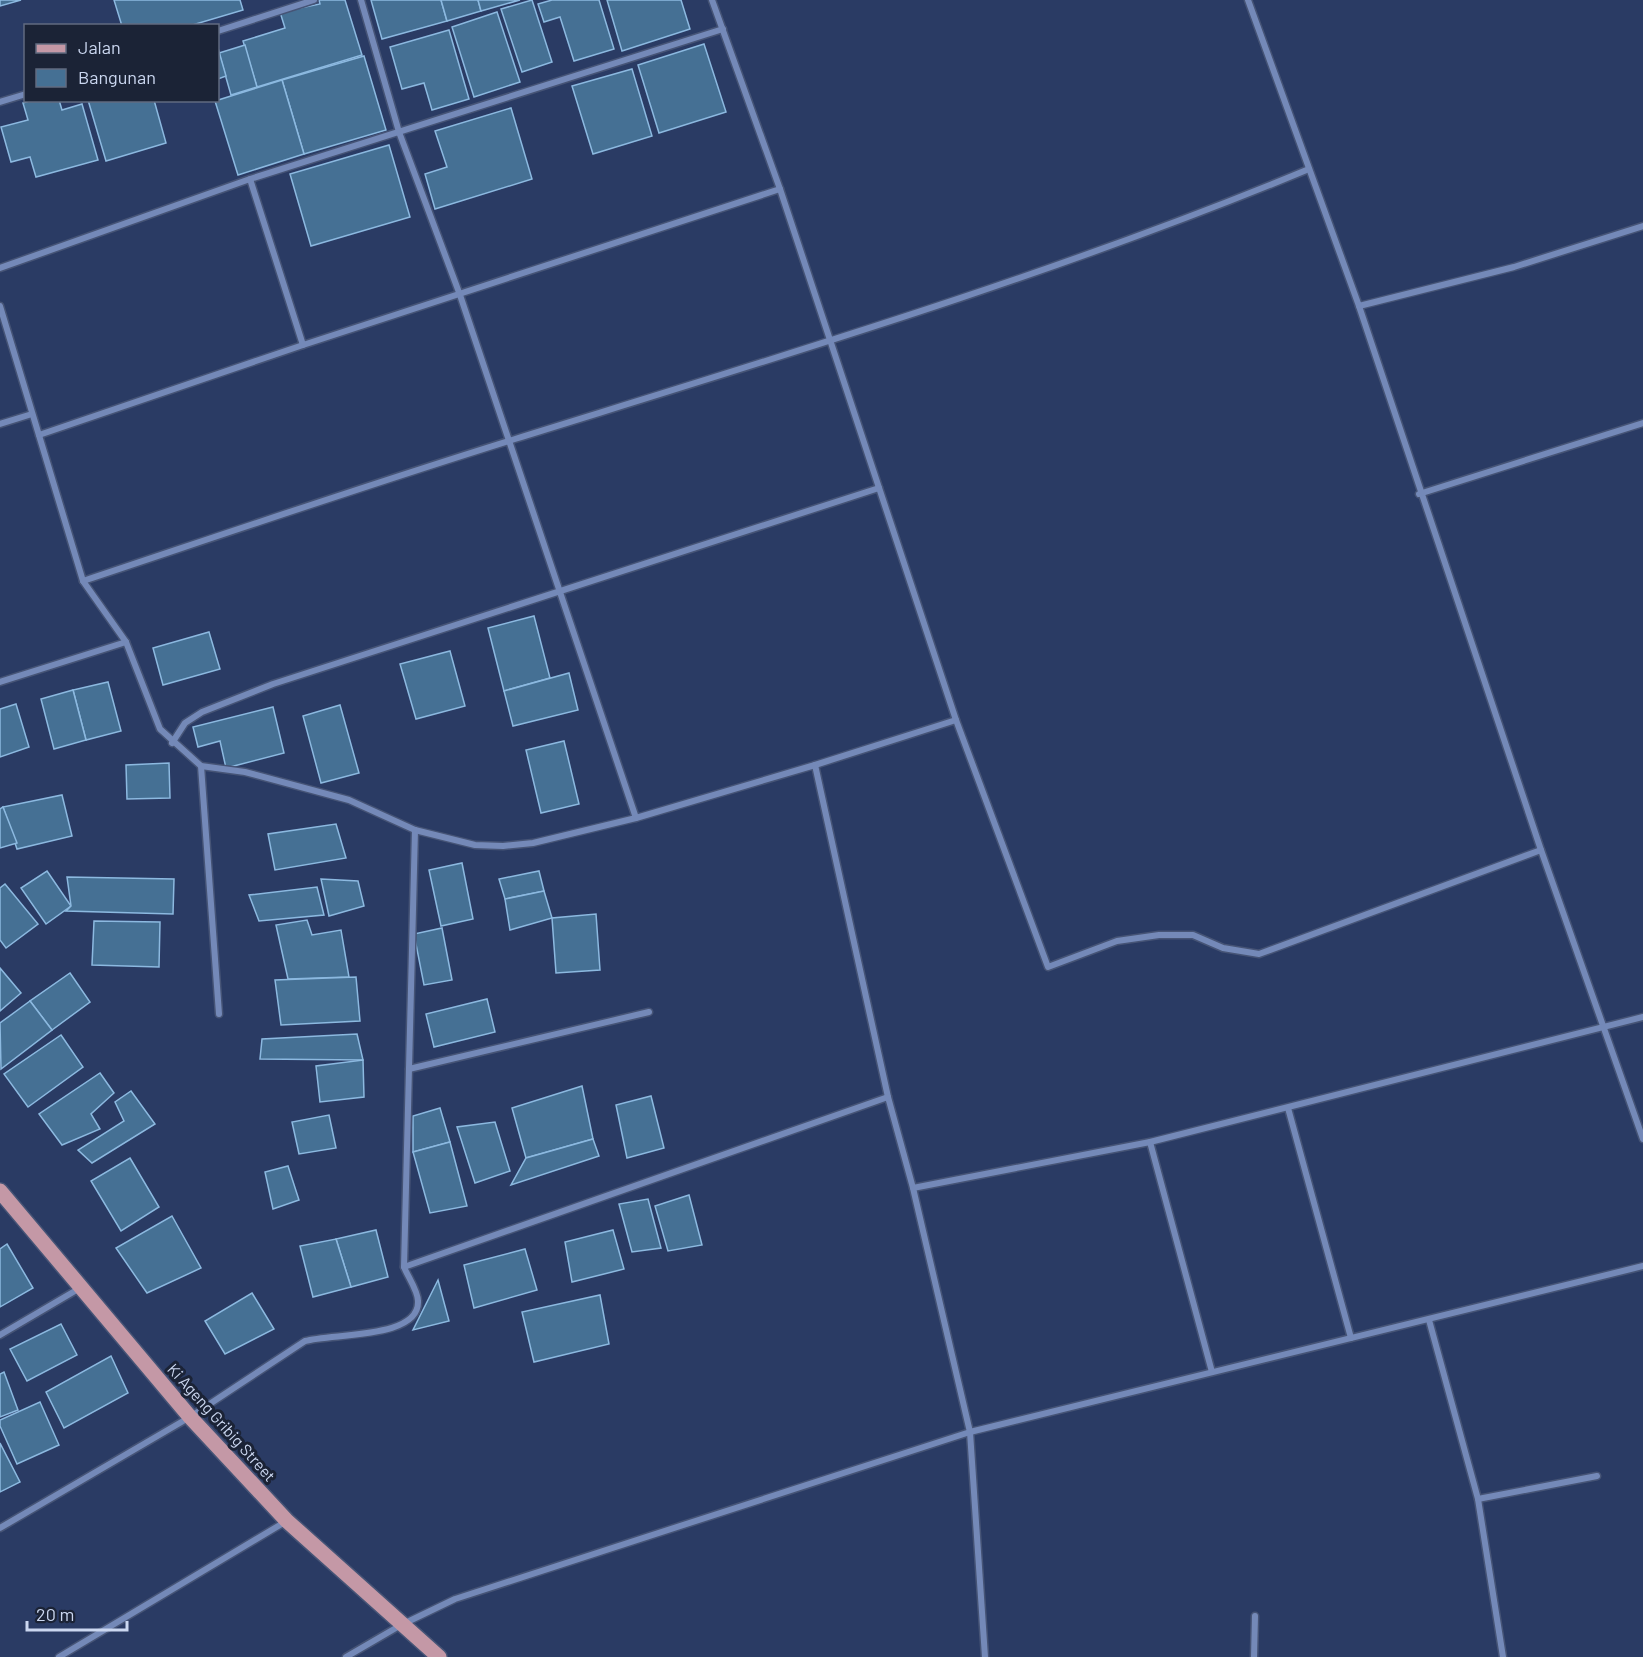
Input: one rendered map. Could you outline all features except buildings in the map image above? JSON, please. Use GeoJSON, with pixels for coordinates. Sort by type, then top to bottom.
{"type":"FeatureCollection","features":[{"type":"Feature","properties":{"kind":"main road","name":"Ki Ageng Gribig Street"},"geometry":{"type":"LineString","coordinates":[[0,1191],[190,1417],[287,1521],[439,1657]]}},
{"type":"Feature","properties":{"kind":"street"},"geometry":{"type":"LineString","coordinates":[[219,31],[314,0]]}},
{"type":"Feature","properties":{"kind":"street"},"geometry":{"type":"LineString","coordinates":[[361,0],[399,132],[460,295],[507,441],[562,592],[636,818]]}},
{"type":"Feature","properties":{"kind":"street"},"geometry":{"type":"LineString","coordinates":[[712,0],[780,189],[956,720],[1048,967],[1117,941],[1159,934],[1193,934],[1223,948],[1259,954],[1541,850]]}},
{"type":"Feature","properties":{"kind":"street"},"geometry":{"type":"LineString","coordinates":[[1248,0],[1359,306],[1419,494],[1643,1139]]}},
{"type":"Feature","properties":{"kind":"street"},"geometry":{"type":"LineString","coordinates":[[0,268],[250,179],[723,29]]}},
{"type":"Feature","properties":{"kind":"street"},"geometry":{"type":"LineString","coordinates":[[0,102],[24,95]]}},
{"type":"Feature","properties":{"kind":"street"},"geometry":{"type":"LineString","coordinates":[[82,580],[507,441],[830,341],[1192,217],[1309,169]]}},
{"type":"Feature","properties":{"kind":"street"},"geometry":{"type":"LineString","coordinates":[[250,179],[303,345]]}},
{"type":"Feature","properties":{"kind":"street"},"geometry":{"type":"LineString","coordinates":[[39,435],[303,345],[780,189]]}},
{"type":"Feature","properties":{"kind":"street"},"geometry":{"type":"LineString","coordinates":[[1359,306],[1514,267],[1643,226]]}},
{"type":"Feature","properties":{"kind":"street"},"geometry":{"type":"LineString","coordinates":[[0,306],[82,580],[126,642],[151,712],[160,729],[201,766],[246,772],[349,800],[415,830],[475,845],[503,846],[533,843],[636,818],[956,720]]}},
{"type":"Feature","properties":{"kind":"street"},"geometry":{"type":"LineString","coordinates":[[0,424],[32,414]]}},
{"type":"Feature","properties":{"kind":"street"},"geometry":{"type":"LineString","coordinates":[[1419,494],[1643,423]]}},
{"type":"Feature","properties":{"kind":"street"},"geometry":{"type":"LineString","coordinates":[[172,742],[185,723],[202,712],[234,698],[879,488]]}},
{"type":"Feature","properties":{"kind":"street"},"geometry":{"type":"LineString","coordinates":[[0,682],[126,642]]}},
{"type":"Feature","properties":{"kind":"street"},"geometry":{"type":"LineString","coordinates":[[815,765],[888,1098],[913,1188],[970,1432],[985,1657]]}},
{"type":"Feature","properties":{"kind":"street"},"geometry":{"type":"LineString","coordinates":[[201,766],[219,1014]]}},
{"type":"Feature","properties":{"kind":"street"},"geometry":{"type":"LineString","coordinates":[[0,1528],[190,1417],[305,1341],[323,1336],[391,1330],[407,1323],[417,1313],[418,1299],[404,1267],[406,1098],[409,1069],[415,830]]}},
{"type":"Feature","properties":{"kind":"street"},"geometry":{"type":"LineString","coordinates":[[409,1069],[649,1012]]}},
{"type":"Feature","properties":{"kind":"street"},"geometry":{"type":"LineString","coordinates":[[913,1188],[1150,1142],[1643,1017]]}},
{"type":"Feature","properties":{"kind":"street"},"geometry":{"type":"LineString","coordinates":[[404,1267],[888,1098]]}},
{"type":"Feature","properties":{"kind":"street"},"geometry":{"type":"LineString","coordinates":[[1288,1108],[1351,1338]]}},
{"type":"Feature","properties":{"kind":"street"},"geometry":{"type":"LineString","coordinates":[[1150,1142],[1212,1372]]}},
{"type":"Feature","properties":{"kind":"street"},"geometry":{"type":"LineString","coordinates":[[346,1657],[401,1625],[455,1599],[970,1432],[1643,1266]]}},
{"type":"Feature","properties":{"kind":"street"},"geometry":{"type":"LineString","coordinates":[[0,1335],[82,1287]]}},
{"type":"Feature","properties":{"kind":"street"},"geometry":{"type":"LineString","coordinates":[[1429,1320],[1478,1499],[1503,1657]]}},
{"type":"Feature","properties":{"kind":"street"},"geometry":{"type":"LineString","coordinates":[[1478,1499],[1597,1476]]}},
{"type":"Feature","properties":{"kind":"street"},"geometry":{"type":"LineString","coordinates":[[59,1657],[287,1521]]}},
{"type":"Feature","properties":{"kind":"street"},"geometry":{"type":"LineString","coordinates":[[1254,1657],[1255,1616]]}}]}
